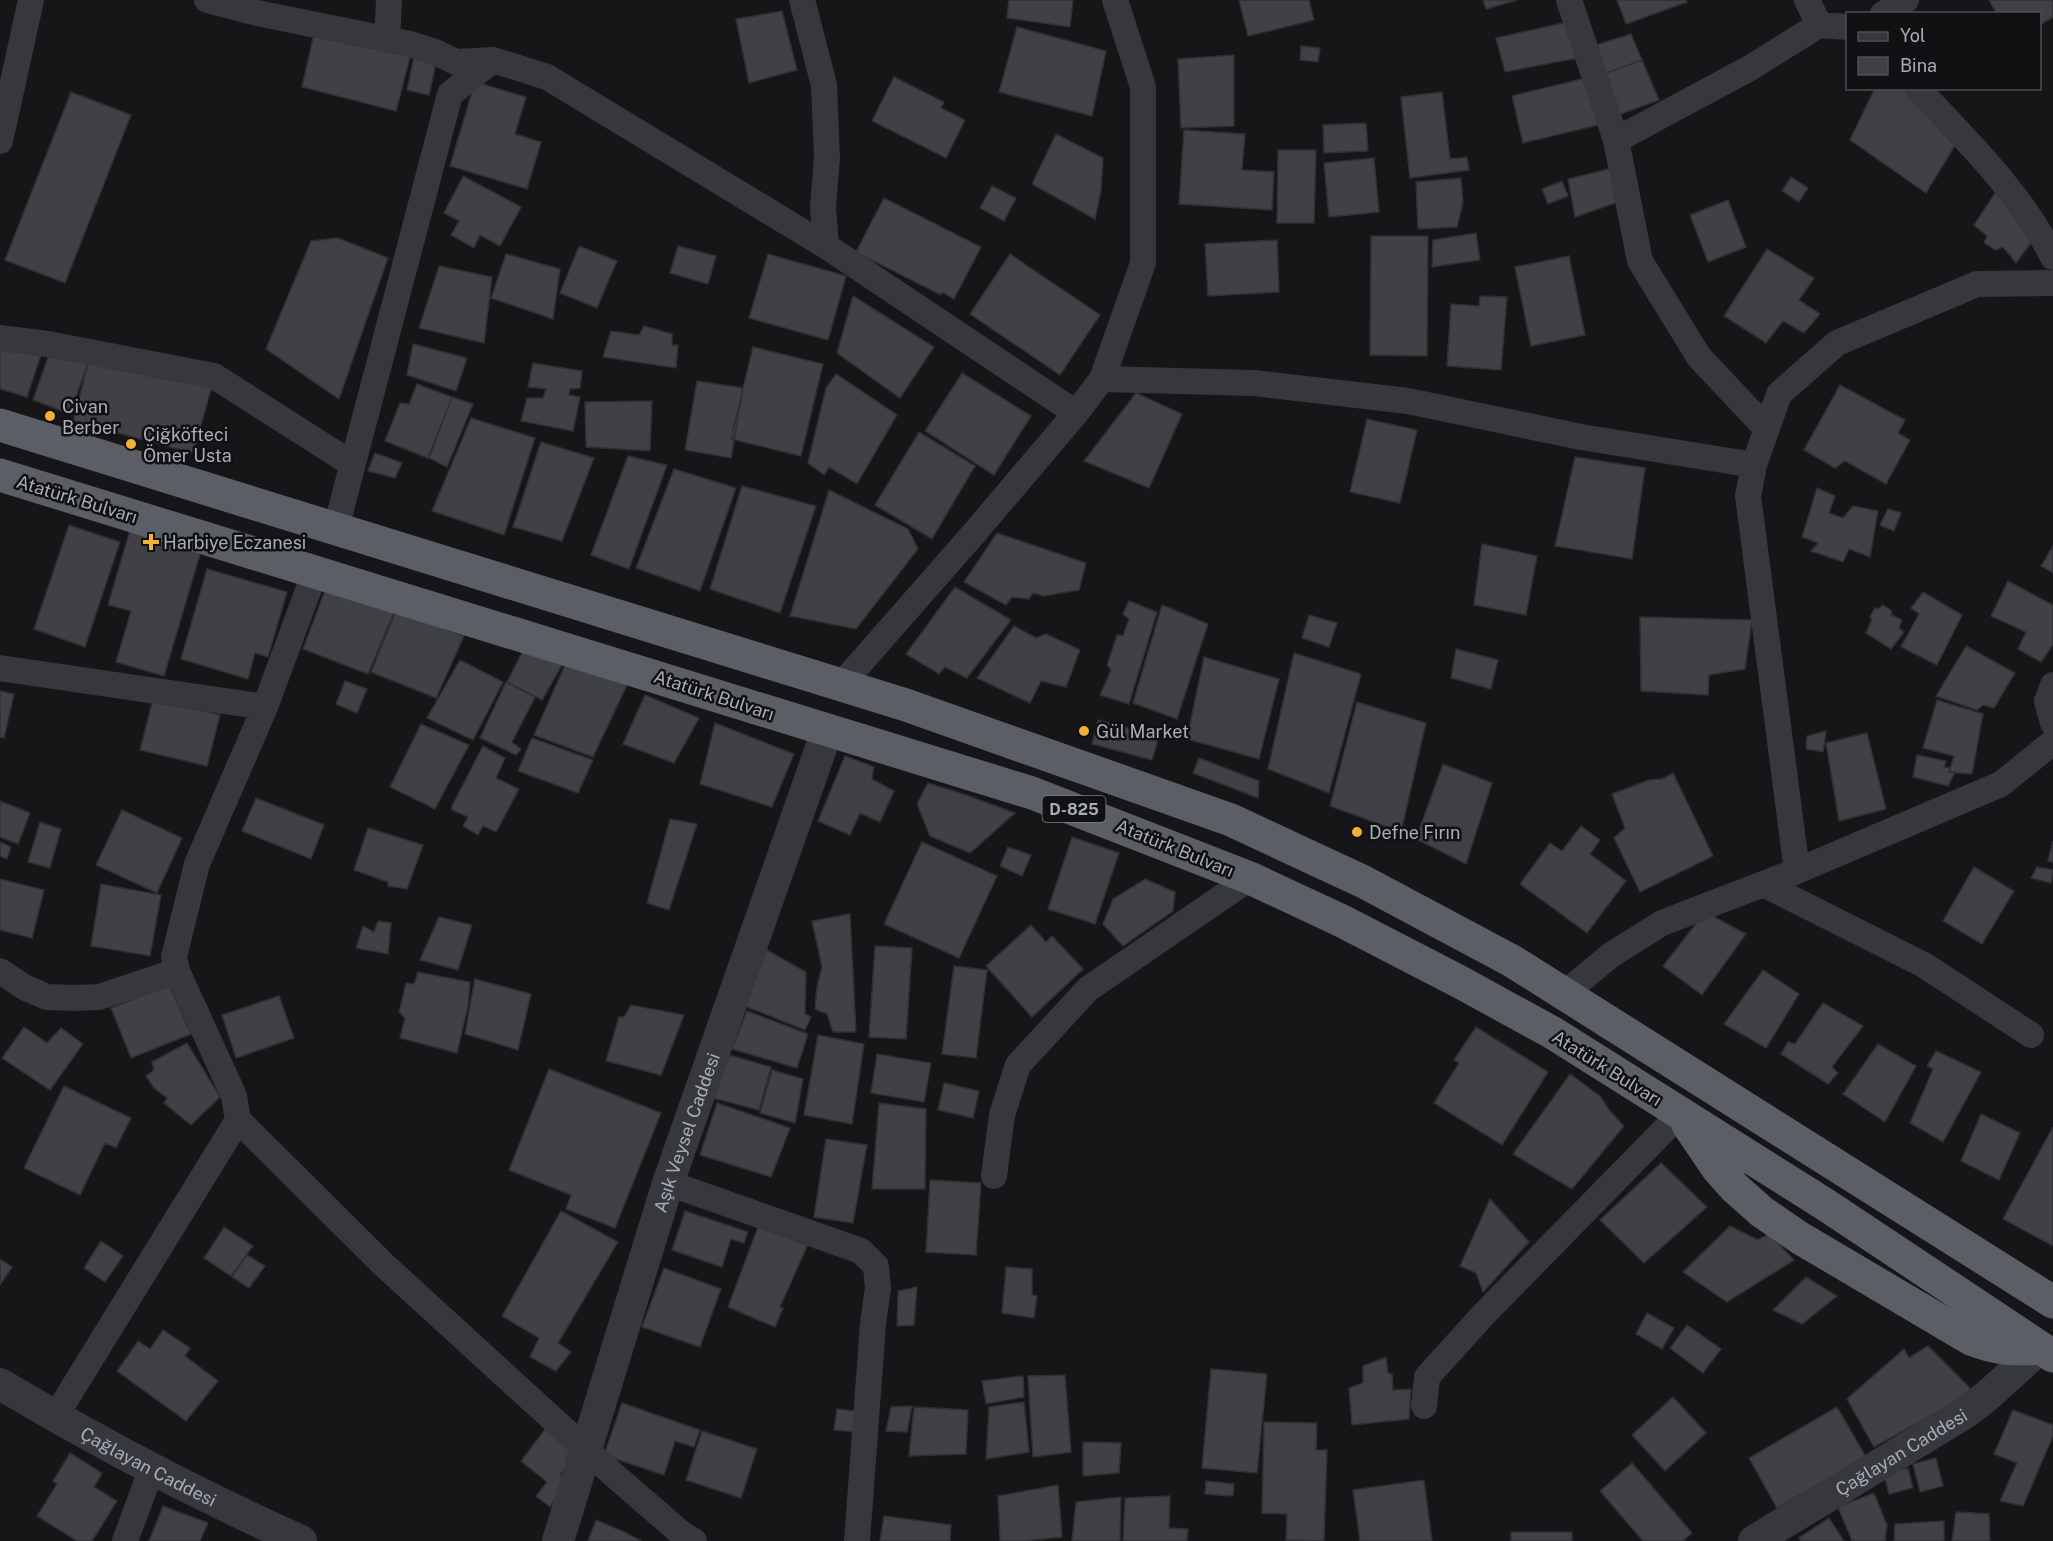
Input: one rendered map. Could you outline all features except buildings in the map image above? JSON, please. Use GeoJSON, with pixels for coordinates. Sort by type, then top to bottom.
{"type":"FeatureCollection","features":[{"type":"Feature","properties":{"kind":"highway","name":"D-825"},"geometry":{"type":"LineString","coordinates":[[0,425],[917,708],[1225,818],[1364,882],[1512,961],[2053,1302]]}},
{"type":"Feature","properties":{"kind":"highway","name":"Atatürk Bulvarı"},"geometry":{"type":"LineString","coordinates":[[0,475],[1032,793],[1250,878],[1342,921],[1505,1006],[1553,1034],[1826,1205],[2047,1352]]}},
{"type":"Feature","properties":{"kind":"highway"},"geometry":{"type":"LineString","coordinates":[[315,572],[336,528]]}},
{"type":"Feature","properties":{"kind":"highway"},"geometry":{"type":"LineString","coordinates":[[1208,861],[1225,818]]}},
{"type":"Feature","properties":{"kind":"street"},"geometry":{"type":"LineString","coordinates":[[0,141],[31,0]]}},
{"type":"Feature","properties":{"kind":"street"},"geometry":{"type":"LineString","coordinates":[[207,0],[257,13],[410,44],[456,62],[493,60],[547,77],[826,246],[1076,413]]}},
{"type":"Feature","properties":{"kind":"street"},"geometry":{"type":"LineString","coordinates":[[387,40],[388,0]]}},
{"type":"Feature","properties":{"kind":"street"},"geometry":{"type":"LineString","coordinates":[[802,0],[824,85],[827,158],[823,207],[826,246]]}},
{"type":"Feature","properties":{"kind":"street"},"geometry":{"type":"LineString","coordinates":[[841,685],[1076,413],[1102,379],[1143,263],[1143,87],[1116,0]]}},
{"type":"Feature","properties":{"kind":"street"},"geometry":{"type":"LineString","coordinates":[[1569,0],[1616,140],[1640,261],[1699,357],[1766,428]]}},
{"type":"Feature","properties":{"kind":"street"},"geometry":{"type":"LineString","coordinates":[[1807,0],[1819,25]]}},
{"type":"Feature","properties":{"kind":"street"},"geometry":{"type":"LineString","coordinates":[[1886,12],[1906,0]]}},
{"type":"Feature","properties":{"kind":"street"},"geometry":{"type":"LineString","coordinates":[[1616,140],[1750,68],[1819,25],[1846,27]]}},
{"type":"Feature","properties":{"kind":"street"},"geometry":{"type":"LineString","coordinates":[[336,528],[450,94],[493,60]]}},
{"type":"Feature","properties":{"kind":"street"},"geometry":{"type":"LineString","coordinates":[[1919,90],[1998,175],[2041,234],[2053,257]]}},
{"type":"Feature","properties":{"kind":"street"},"geometry":{"type":"LineString","coordinates":[[1797,871],[1748,496],[1754,465],[1779,394],[1837,343],[1977,284],[2053,283]]}},
{"type":"Feature","properties":{"kind":"street"},"geometry":{"type":"LineString","coordinates":[[0,338],[48,344],[214,376],[352,464]]}},
{"type":"Feature","properties":{"kind":"street"},"geometry":{"type":"LineString","coordinates":[[1102,379],[1254,383],[1408,401],[1581,437],[1754,465]]}},
{"type":"Feature","properties":{"kind":"street"},"geometry":{"type":"LineString","coordinates":[[315,572],[265,707],[197,864],[174,957],[177,971],[234,1096],[238,1120],[384,1265],[648,1505],[694,1541]]}},
{"type":"Feature","properties":{"kind":"street"},"geometry":{"type":"LineString","coordinates":[[0,668],[265,707]]}},
{"type":"Feature","properties":{"kind":"street"},"geometry":{"type":"LineString","coordinates":[[2053,686],[2047,701],[2053,723]]}},
{"type":"Feature","properties":{"kind":"street","name":"Aşık Veysel Caddesi"},"geometry":{"type":"LineString","coordinates":[[558,1541],[668,1183],[826,731]]}},
{"type":"Feature","properties":{"kind":"street"},"geometry":{"type":"LineString","coordinates":[[1565,993],[1611,955],[1662,923],[1797,871],[2001,784],[2053,742]]}},
{"type":"Feature","properties":{"kind":"street"},"geometry":{"type":"LineString","coordinates":[[994,1176],[1002,1115],[1018,1065],[1088,989],[1250,878]]}},
{"type":"Feature","properties":{"kind":"street"},"geometry":{"type":"LineString","coordinates":[[1762,884],[1924,965],[2031,1035]]}},
{"type":"Feature","properties":{"kind":"street"},"geometry":{"type":"LineString","coordinates":[[0,971],[24,987],[47,997],[74,998],[99,997],[177,971]]}},
{"type":"Feature","properties":{"kind":"street"},"geometry":{"type":"LineString","coordinates":[[1424,1406],[1427,1377],[1484,1314],[1680,1113]]}},
{"type":"Feature","properties":{"kind":"street"},"geometry":{"type":"LineString","coordinates":[[56,1417],[238,1120]]}},
{"type":"Feature","properties":{"kind":"street"},"geometry":{"type":"LineString","coordinates":[[668,1183],[861,1251],[876,1266],[878,1288],[873,1324],[857,1541]]}},
{"type":"Feature","properties":{"kind":"street","name":"Çağlayan Caddesi"},"geometry":{"type":"LineString","coordinates":[[1754,1541],[1965,1413],[2047,1352]]}},
{"type":"Feature","properties":{"kind":"street","name":"Çağlayan Caddesi"},"geometry":{"type":"LineString","coordinates":[[0,1384],[152,1468],[302,1541]]}},
{"type":"Feature","properties":{"kind":"street"},"geometry":{"type":"LineString","coordinates":[[125,1541],[152,1468]]}},
{"type":"Feature","properties":{"kind":"place","name":"Civan Berber"},"geometry":{"type":"Point","coordinates":[50,416]}},
{"type":"Feature","properties":{"kind":"place","name":"Çiğköfteci Ömer Usta"},"geometry":{"type":"Point","coordinates":[131,444]}},
{"type":"Feature","properties":{"kind":"place","name":"Harbiye Eczanesi"},"geometry":{"type":"Point","coordinates":[151,542]}},
{"type":"Feature","properties":{"kind":"place","name":"Gül Market"},"geometry":{"type":"Point","coordinates":[1084,731]}},
{"type":"Feature","properties":{"kind":"place","name":"Defne Fırın"},"geometry":{"type":"Point","coordinates":[1357,832]}}]}
